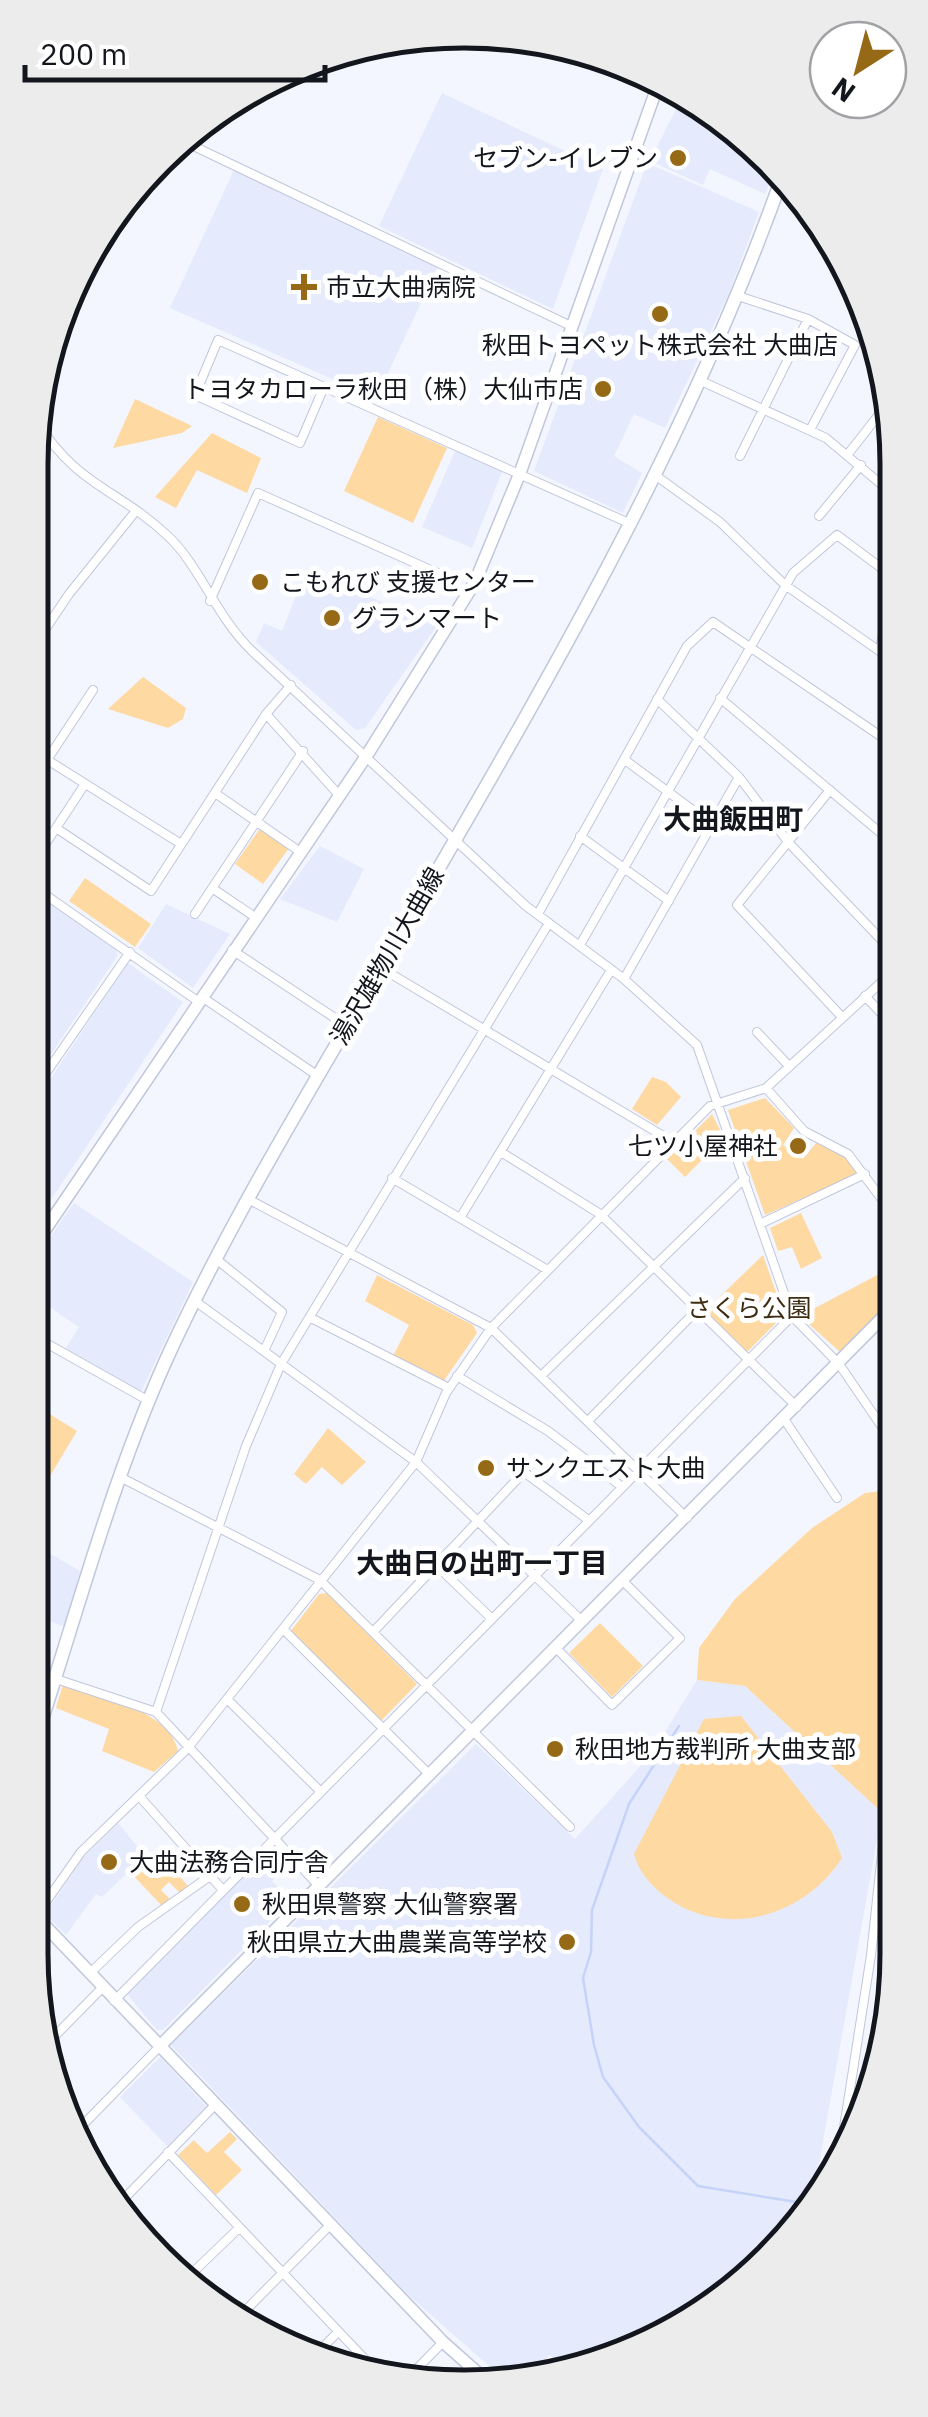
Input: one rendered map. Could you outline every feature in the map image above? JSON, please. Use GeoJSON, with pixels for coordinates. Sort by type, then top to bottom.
{"type":"FeatureCollection","features":[{"type":"Feature","properties":{"kind":"main road","name":"湯沢雄物川大曲線"},"geometry":{"type":"LineString","coordinates":[[48,1703],[120,1477],[148,1400],[194,1301],[631,524],[701,381],[777,190]]}},
{"type":"Feature","properties":{"kind":"street"},"geometry":{"type":"LineString","coordinates":[[48,1225],[456,618],[492,548],[656,94]]}},
{"type":"Feature","properties":{"kind":"street"},"geometry":{"type":"LineString","coordinates":[[195,147],[571,326]]}},
{"type":"Feature","properties":{"kind":"street"},"geometry":{"type":"LineString","coordinates":[[738,296],[808,319],[855,345],[810,430]]}},
{"type":"Feature","properties":{"kind":"street"},"geometry":{"type":"LineString","coordinates":[[740,456],[808,319]]}},
{"type":"Feature","properties":{"kind":"street"},"geometry":{"type":"LineString","coordinates":[[324,387],[300,443],[195,395],[218,340],[520,473],[631,524]]}},
{"type":"Feature","properties":{"kind":"street"},"geometry":{"type":"LineString","coordinates":[[701,381],[810,430],[848,454],[880,481]]}},
{"type":"Feature","properties":{"kind":"street"},"geometry":{"type":"LineString","coordinates":[[848,454],[878,416]]}},
{"type":"Feature","properties":{"kind":"street"},"geometry":{"type":"LineString","coordinates":[[48,436],[75,472],[135,512],[181,551],[235,634],[454,840],[538,914],[624,978],[697,1045],[792,1316],[839,1364],[880,1425]]}},
{"type":"Feature","properties":{"kind":"street"},"geometry":{"type":"LineString","coordinates":[[819,516],[860,465]]}},
{"type":"Feature","properties":{"kind":"street"},"geometry":{"type":"LineString","coordinates":[[655,476],[720,522],[785,585],[880,651]]}},
{"type":"Feature","properties":{"kind":"street"},"geometry":{"type":"LineString","coordinates":[[210,601],[258,493],[451,579]]}},
{"type":"Feature","properties":{"kind":"street"},"geometry":{"type":"LineString","coordinates":[[48,625],[135,512]]}},
{"type":"Feature","properties":{"kind":"street"},"geometry":{"type":"LineString","coordinates":[[580,945],[785,585],[837,535],[880,567]]}},
{"type":"Feature","properties":{"kind":"street"},"geometry":{"type":"LineString","coordinates":[[538,914],[687,646],[713,622],[880,736]]}},
{"type":"Feature","properties":{"kind":"street"},"geometry":{"type":"LineString","coordinates":[[56,828],[152,892],[266,714],[291,684]]}},
{"type":"Feature","properties":{"kind":"street"},"geometry":{"type":"LineString","coordinates":[[48,757],[93,690]]}},
{"type":"Feature","properties":{"kind":"street"},"geometry":{"type":"LineString","coordinates":[[720,698],[880,832]]}},
{"type":"Feature","properties":{"kind":"street"},"geometry":{"type":"LineString","coordinates":[[657,699],[739,776],[789,844],[880,939]]}},
{"type":"Feature","properties":{"kind":"street"},"geometry":{"type":"LineString","coordinates":[[266,714],[338,794]]}},
{"type":"Feature","properties":{"kind":"street"},"geometry":{"type":"LineString","coordinates":[[195,914],[303,752]]}},
{"type":"Feature","properties":{"kind":"street"},"geometry":{"type":"LineString","coordinates":[[624,760],[713,825]]}},
{"type":"Feature","properties":{"kind":"street"},"geometry":{"type":"LineString","coordinates":[[48,761],[181,844]]}},
{"type":"Feature","properties":{"kind":"street"},"geometry":{"type":"LineString","coordinates":[[624,978],[739,776]]}},
{"type":"Feature","properties":{"kind":"street"},"geometry":{"type":"LineString","coordinates":[[48,840],[84,784]]}},
{"type":"Feature","properties":{"kind":"street"},"geometry":{"type":"LineString","coordinates":[[830,790],[737,905],[842,1018]]}},
{"type":"Feature","properties":{"kind":"street"},"geometry":{"type":"LineString","coordinates":[[214,793],[298,850]]}},
{"type":"Feature","properties":{"kind":"street"},"geometry":{"type":"LineString","coordinates":[[580,836],[669,900]]}},
{"type":"Feature","properties":{"kind":"street"},"geometry":{"type":"LineString","coordinates":[[212,888],[254,917]]}},
{"type":"Feature","properties":{"kind":"street"},"geometry":{"type":"LineString","coordinates":[[48,896],[318,1076]]}},
{"type":"Feature","properties":{"kind":"street"},"geometry":{"type":"LineString","coordinates":[[156,1712],[216,1528],[281,1364],[550,923]]}},
{"type":"Feature","properties":{"kind":"street"},"geometry":{"type":"LineString","coordinates":[[232,950],[348,1026]]}},
{"type":"Feature","properties":{"kind":"street"},"geometry":{"type":"LineString","coordinates":[[48,1070],[130,952]]}},
{"type":"Feature","properties":{"kind":"street"},"geometry":{"type":"LineString","coordinates":[[381,968],[675,1143]]}},
{"type":"Feature","properties":{"kind":"street"},"geometry":{"type":"LineString","coordinates":[[460,1218],[612,970]]}},
{"type":"Feature","properties":{"kind":"street"},"geometry":{"type":"LineString","coordinates":[[48,1894],[81,1852],[187,1749],[416,1462],[449,1388],[491,1328],[710,1106],[766,1088],[880,983]]}},
{"type":"Feature","properties":{"kind":"street"},"geometry":{"type":"LineString","coordinates":[[865,996],[880,1012]]}},
{"type":"Feature","properties":{"kind":"street"},"geometry":{"type":"LineString","coordinates":[[756,1032],[789,1066]]}},
{"type":"Feature","properties":{"kind":"street"},"geometry":{"type":"LineString","coordinates":[[766,1088],[804,1130],[843,1150],[880,1195]]}},
{"type":"Feature","properties":{"kind":"street"},"geometry":{"type":"LineString","coordinates":[[501,1152],[600,1214],[797,1407]]}},
{"type":"Feature","properties":{"kind":"street"},"geometry":{"type":"LineString","coordinates":[[760,1224],[865,1174]]}},
{"type":"Feature","properties":{"kind":"street"},"geometry":{"type":"LineString","coordinates":[[392,1178],[546,1269]]}},
{"type":"Feature","properties":{"kind":"street"},"geometry":{"type":"LineString","coordinates":[[541,1376],[744,1178]]}},
{"type":"Feature","properties":{"kind":"street"},"geometry":{"type":"LineString","coordinates":[[248,1199],[491,1328],[687,1518]]}},
{"type":"Feature","properties":{"kind":"street"},"geometry":{"type":"LineString","coordinates":[[216,1258],[282,1312],[264,1351]]}},
{"type":"Feature","properties":{"kind":"street"},"geometry":{"type":"LineString","coordinates":[[194,1301],[416,1462],[582,1622]]}},
{"type":"Feature","properties":{"kind":"street"},"geometry":{"type":"LineString","coordinates":[[588,1421],[696,1310]]}},
{"type":"Feature","properties":{"kind":"street"},"geometry":{"type":"LineString","coordinates":[[114,2001],[318,1790],[792,1316]]}},
{"type":"Feature","properties":{"kind":"street"},"geometry":{"type":"LineString","coordinates":[[311,1318],[449,1388]]}},
{"type":"Feature","properties":{"kind":"street"},"geometry":{"type":"LineString","coordinates":[[84,2124],[880,1321]]}},
{"type":"Feature","properties":{"kind":"street"},"geometry":{"type":"LineString","coordinates":[[48,1344],[148,1400]]}},
{"type":"Feature","properties":{"kind":"street"},"geometry":{"type":"LineString","coordinates":[[457,1376],[548,1431],[621,1486]]}},
{"type":"Feature","properties":{"kind":"street"},"geometry":{"type":"LineString","coordinates":[[784,1420],[836,1498]]}},
{"type":"Feature","properties":{"kind":"street"},"geometry":{"type":"LineString","coordinates":[[374,1632],[524,1472],[587,1519]]}},
{"type":"Feature","properties":{"kind":"street"},"geometry":{"type":"LineString","coordinates":[[120,1477],[320,1580],[570,1827]]}},
{"type":"Feature","properties":{"kind":"street"},"geometry":{"type":"LineString","coordinates":[[436,1564],[490,1617]]}},
{"type":"Feature","properties":{"kind":"street"},"geometry":{"type":"LineString","coordinates":[[556,1648],[612,1705],[680,1638],[624,1582]]}},
{"type":"Feature","properties":{"kind":"street"},"geometry":{"type":"LineString","coordinates":[[284,1630],[430,1775]]}},
{"type":"Feature","properties":{"kind":"street"},"geometry":{"type":"LineString","coordinates":[[56,1680],[156,1712],[318,1885]]}},
{"type":"Feature","properties":{"kind":"street"},"geometry":{"type":"LineString","coordinates":[[228,1700],[318,1790]]}},
{"type":"Feature","properties":{"kind":"street"},"geometry":{"type":"LineString","coordinates":[[139,1796],[222,1889]]}},
{"type":"Feature","properties":{"kind":"street"},"geometry":{"type":"LineString","coordinates":[[845,2121],[880,1875]]}},
{"type":"Feature","properties":{"kind":"street"},"geometry":{"type":"LineString","coordinates":[[89,1974],[138,1928],[210,1876]]}},
{"type":"Feature","properties":{"kind":"street"},"geometry":{"type":"LineString","coordinates":[[48,1929],[330,2226],[475,2370]]}},
{"type":"Feature","properties":{"kind":"street"},"geometry":{"type":"LineString","coordinates":[[56,2035],[102,1988]]}},
{"type":"Feature","properties":{"kind":"street"},"geometry":{"type":"LineString","coordinates":[[126,2196],[214,2106]]}},
{"type":"Feature","properties":{"kind":"street"},"geometry":{"type":"LineString","coordinates":[[168,2152],[362,2356]]}},
{"type":"Feature","properties":{"kind":"street"},"geometry":{"type":"LineString","coordinates":[[248,2308],[330,2226]]}},
{"type":"Feature","properties":{"kind":"street"},"geometry":{"type":"LineString","coordinates":[[195,2271],[239,2228]]}},
{"type":"Feature","properties":{"kind":"street"},"geometry":{"type":"LineString","coordinates":[[325,2345],[338,2332]]}},
{"type":"Feature","properties":{"kind":"street"},"geometry":{"type":"LineString","coordinates":[[419,2367],[443,2342]]}},
{"type":"Feature","properties":{"kind":"shaded area"},"geometry":{"type":"Polygon","coordinates":[[[442,93],[603,169],[553,309],[379,226],[442,93]]]}},
{"type":"Feature","properties":{"kind":"shaded area"},"geometry":{"type":"Polygon","coordinates":[[[677,106],[718,134],[770,182],[765,194],[710,169],[703,185],[650,161],[677,106]]]}},
{"type":"Feature","properties":{"kind":"shaded area"},"geometry":{"type":"Polygon","coordinates":[[[647,163],[759,212],[729,293],[665,428],[634,414],[614,456],[642,473],[623,513],[534,471],[647,163]]]}},
{"type":"Feature","properties":{"kind":"shaded area","name":"市立大曲病院"},"geometry":{"type":"Polygon","coordinates":[[[234,170],[438,267],[376,398],[170,308],[234,170]]]}},
{"type":"Feature","properties":{"kind":"shaded area"},"geometry":{"type":"Polygon","coordinates":[[[455,451],[503,470],[472,548],[422,527],[455,451]]]}},
{"type":"Feature","properties":{"kind":"shaded area"},"geometry":{"type":"Polygon","coordinates":[[[307,568],[436,627],[365,728],[356,730],[256,642],[264,623],[282,631],[307,568]]]}},
{"type":"Feature","properties":{"kind":"shaded area"},"geometry":{"type":"Polygon","coordinates":[[[320,846],[364,869],[337,922],[280,899],[320,846]]]}},
{"type":"Feature","properties":{"kind":"shaded area"},"geometry":{"type":"Polygon","coordinates":[[[48,900],[115,947],[118,955],[48,1058],[48,900]]]}},
{"type":"Feature","properties":{"kind":"shaded area"},"geometry":{"type":"Polygon","coordinates":[[[166,904],[230,934],[193,988],[138,948],[166,904]]]}},
{"type":"Feature","properties":{"kind":"shaded area"},"geometry":{"type":"Polygon","coordinates":[[[128,963],[183,1002],[48,1204],[48,1082],[128,963]]]}},
{"type":"Feature","properties":{"kind":"shaded area"},"geometry":{"type":"Polygon","coordinates":[[[74,1203],[193,1282],[141,1392],[64,1351],[79,1327],[48,1306],[48,1240],[74,1203]]]}},
{"type":"Feature","properties":{"kind":"shaded area"},"geometry":{"type":"Polygon","coordinates":[[[48,1552],[80,1571],[65,1627],[48,1621],[48,1552]]]}},
{"type":"Feature","properties":{"kind":"shaded area","name":"秋田県立大曲農業高等学校"},"geometry":{"type":"Polygon","coordinates":[[[697,1680],[745,1686],[880,1810],[817,2173],[759,2248],[718,2283],[672,2314],[623,2338],[572,2355],[554,2359],[550,2355],[543,2361],[492,2369],[407,2294],[171,2045],[476,1744],[575,1839],[652,1753],[697,1680]]]}},
{"type":"Feature","properties":{"kind":"shaded area"},"geometry":{"type":"Polygon","coordinates":[[[118,1823],[145,1856],[102,1897],[96,1894],[66,1935],[48,1917],[48,1910],[83,1858],[118,1823]]]}},
{"type":"Feature","properties":{"kind":"shaded area"},"geometry":{"type":"Polygon","coordinates":[[[269,1845],[290,1861],[272,1881],[291,1900],[163,2030],[157,2030],[126,1993],[269,1845]]]}},
{"type":"Feature","properties":{"kind":"shaded area"},"geometry":{"type":"Polygon","coordinates":[[[160,2057],[208,2108],[168,2147],[120,2097],[160,2057]]]}},
{"type":"Feature","properties":{"kind":"green space"},"geometry":{"type":"Polygon","coordinates":[[[135,399],[192,426],[182,433],[113,448],[135,399]]]}},
{"type":"Feature","properties":{"kind":"green space"},"geometry":{"type":"Polygon","coordinates":[[[378,417],[447,448],[413,523],[344,491],[378,417]]]}},
{"type":"Feature","properties":{"kind":"green space"},"geometry":{"type":"Polygon","coordinates":[[[212,433],[261,458],[247,493],[197,470],[176,508],[155,497],[212,433]]]}},
{"type":"Feature","properties":{"kind":"green space"},"geometry":{"type":"Polygon","coordinates":[[[143,677],[186,708],[183,719],[168,728],[108,709],[143,677]]]}},
{"type":"Feature","properties":{"kind":"green space"},"geometry":{"type":"Polygon","coordinates":[[[261,827],[289,848],[263,884],[235,864],[261,827]]]}},
{"type":"Feature","properties":{"kind":"green space"},"geometry":{"type":"Polygon","coordinates":[[[85,878],[151,924],[135,947],[69,901],[85,878]]]}},
{"type":"Feature","properties":{"kind":"green space"},"geometry":{"type":"Polygon","coordinates":[[[652,1077],[666,1082],[681,1097],[657,1125],[632,1109],[652,1077]]]}},
{"type":"Feature","properties":{"kind":"green space"},"geometry":{"type":"Polygon","coordinates":[[[765,1098],[794,1128],[783,1145],[803,1159],[817,1142],[844,1156],[860,1174],[765,1215],[728,1110],[765,1098]]]}},
{"type":"Feature","properties":{"kind":"green space"},"geometry":{"type":"Polygon","coordinates":[[[712,1114],[724,1138],[685,1177],[667,1159],[712,1114]]]}},
{"type":"Feature","properties":{"kind":"green space"},"geometry":{"type":"Polygon","coordinates":[[[801,1213],[822,1258],[801,1269],[792,1247],[778,1251],[770,1228],[801,1213]]]}},
{"type":"Feature","properties":{"kind":"green space","name":"さくら公園"},"geometry":{"type":"Polygon","coordinates":[[[763,1255],[784,1315],[747,1352],[705,1311],[763,1255]]]}},
{"type":"Feature","properties":{"kind":"green space"},"geometry":{"type":"Polygon","coordinates":[[[880,1274],[880,1313],[840,1352],[800,1316],[880,1274]]]}},
{"type":"Feature","properties":{"kind":"green space"},"geometry":{"type":"Polygon","coordinates":[[[377,1275],[473,1325],[477,1333],[443,1382],[393,1356],[409,1325],[365,1301],[377,1275]]]}},
{"type":"Feature","properties":{"kind":"green space"},"geometry":{"type":"Polygon","coordinates":[[[48,1413],[77,1431],[48,1475],[48,1413]]]}},
{"type":"Feature","properties":{"kind":"green space"},"geometry":{"type":"Polygon","coordinates":[[[328,1428],[366,1462],[342,1485],[322,1467],[306,1484],[294,1474],[328,1428]]]}},
{"type":"Feature","properties":{"kind":"green space"},"geometry":{"type":"Polygon","coordinates":[[[880,1491],[880,1811],[745,1686],[697,1680],[699,1648],[735,1599],[812,1528],[865,1493],[880,1491]]]}},
{"type":"Feature","properties":{"kind":"green space"},"geometry":{"type":"Polygon","coordinates":[[[327,1593],[417,1684],[380,1722],[290,1632],[319,1594],[327,1593]]]}},
{"type":"Feature","properties":{"kind":"green space"},"geometry":{"type":"Polygon","coordinates":[[[600,1623],[643,1666],[612,1697],[569,1653],[600,1623]]]}},
{"type":"Feature","properties":{"kind":"green space"},"geometry":{"type":"Polygon","coordinates":[[[63,1684],[147,1715],[172,1737],[178,1751],[154,1772],[102,1751],[109,1729],[56,1708],[63,1684]]]}},
{"type":"Feature","properties":{"kind":"green space"},"geometry":{"type":"Polygon","coordinates":[[[741,1716],[832,1832],[842,1858],[807,1895],[785,1908],[738,1919],[689,1910],[666,1897],[650,1883],[634,1854],[704,1719],[741,1716]]]}},
{"type":"Feature","properties":{"kind":"green space"},"geometry":{"type":"Polygon","coordinates":[[[156,1850],[189,1887],[180,1893],[169,1882],[161,1890],[170,1899],[162,1906],[130,1872],[156,1850]]]}},
{"type":"Feature","properties":{"kind":"green space"},"geometry":{"type":"Polygon","coordinates":[[[230,2132],[237,2139],[224,2152],[242,2170],[216,2195],[178,2155],[194,2140],[207,2153],[230,2132]]]}},
{"type":"Feature","properties":{"kind":"waterway"},"geometry":{"type":"LineString","coordinates":[[679,1726],[629,1804],[592,1910],[591,1952],[583,1978],[594,2045],[603,2077],[639,2127],[698,2186],[797,2202]]}},
{"type":"Feature","properties":{"kind":"place","name":"セブン-イレブン"},"geometry":{"type":"Point","coordinates":[678,158]}},
{"type":"Feature","properties":{"kind":"place","name":"市立大曲病院"},"geometry":{"type":"Point","coordinates":[304,287]}},
{"type":"Feature","properties":{"kind":"place","name":"秋田トヨペット株式会社 大曲店"},"geometry":{"type":"Point","coordinates":[660,314]}},
{"type":"Feature","properties":{"kind":"place","name":"トヨタカローラ秋田（株）大仙市店"},"geometry":{"type":"Point","coordinates":[603,389]}},
{"type":"Feature","properties":{"kind":"place","name":"こもれび 支援センター"},"geometry":{"type":"Point","coordinates":[260,582]}},
{"type":"Feature","properties":{"kind":"place","name":"グランマート"},"geometry":{"type":"Point","coordinates":[332,618]}},
{"type":"Feature","properties":{"kind":"place","name":"七ツ小屋神社"},"geometry":{"type":"Point","coordinates":[798,1146]}},
{"type":"Feature","properties":{"kind":"place","name":"サンクエスト大曲"},"geometry":{"type":"Point","coordinates":[486,1468]}},
{"type":"Feature","properties":{"kind":"place","name":"秋田地方裁判所 大曲支部"},"geometry":{"type":"Point","coordinates":[555,1749]}},
{"type":"Feature","properties":{"kind":"place","name":"大曲法務合同庁舎"},"geometry":{"type":"Point","coordinates":[109,1862]}},
{"type":"Feature","properties":{"kind":"place","name":"秋田県警察 大仙警察署"},"geometry":{"type":"Point","coordinates":[242,1904]}},
{"type":"Feature","properties":{"kind":"place","name":"秋田県立大曲農業高等学校"},"geometry":{"type":"Point","coordinates":[567,1942]}},
{"type":"Feature","properties":{"kind":"district","name":"大曲飯田町"},"geometry":{"type":"Point","coordinates":[733,819]}},
{"type":"Feature","properties":{"kind":"district","name":"大曲日の出町一丁目"},"geometry":{"type":"Point","coordinates":[482,1563]}}]}
